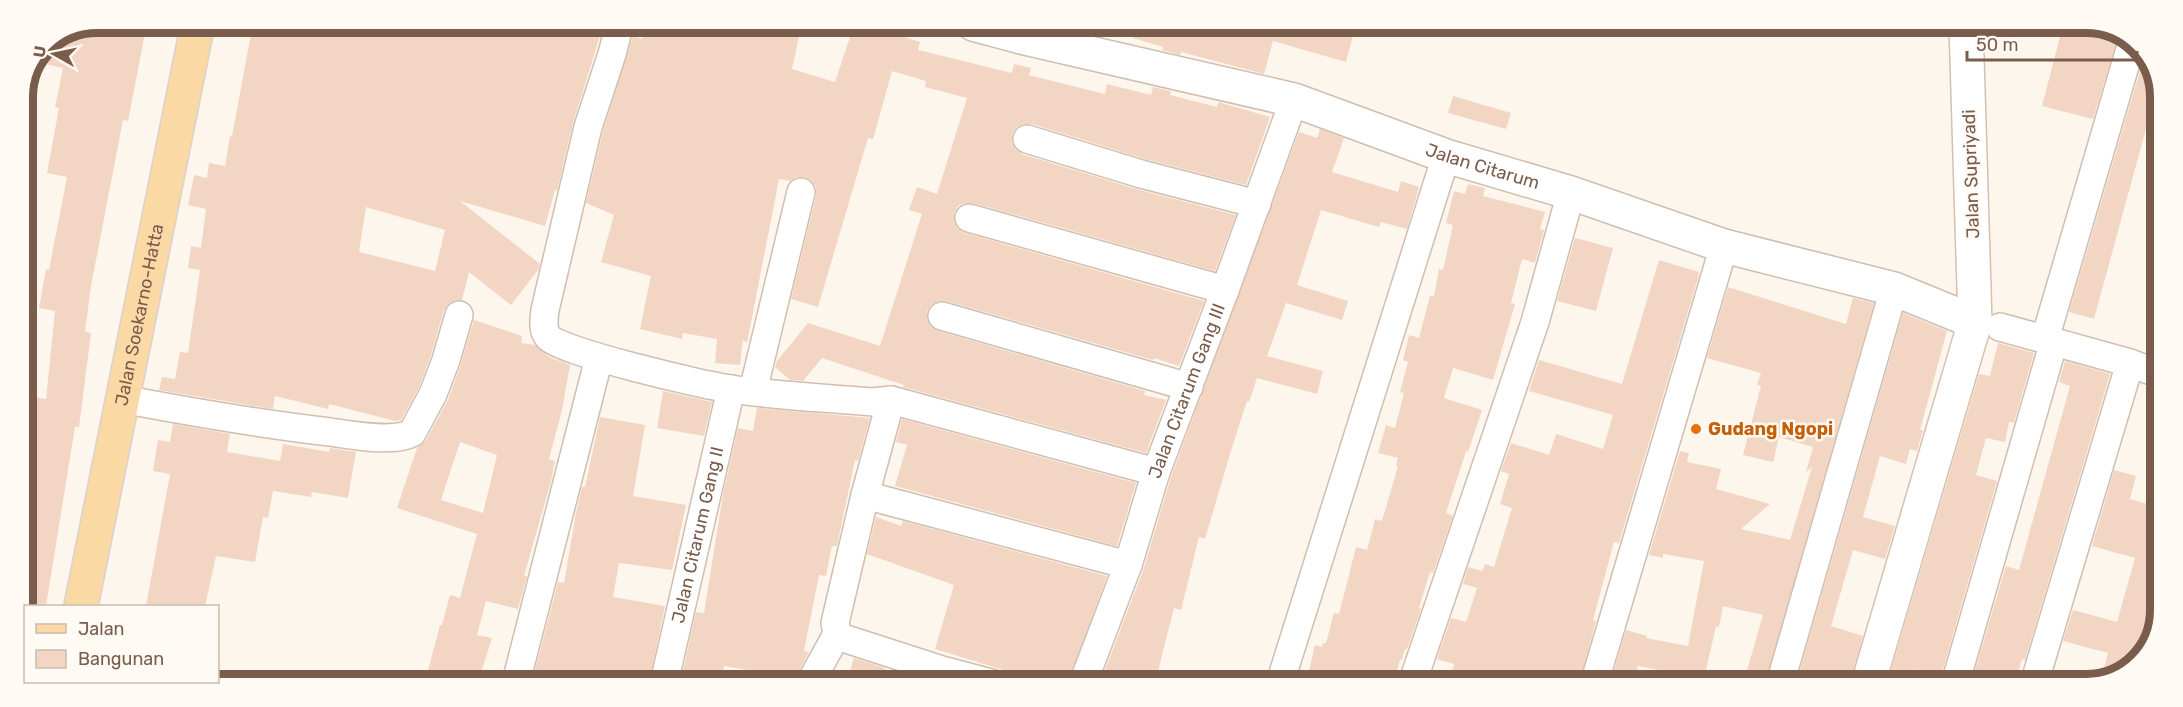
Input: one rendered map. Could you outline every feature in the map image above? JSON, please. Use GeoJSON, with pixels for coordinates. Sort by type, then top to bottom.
{"type":"FeatureCollection","features":[{"type":"Feature","properties":{"kind":"main road","name":"Jalan Soekarno-Hatta"},"geometry":{"type":"LineString","coordinates":[[81,605],[196,33]]}},
{"type":"Feature","properties":{"kind":"street"},"geometry":{"type":"LineString","coordinates":[[617,33],[588,127],[545,310],[544,325],[548,337],[557,344],[599,358],[742,390],[873,402],[891,400],[1156,472]]}},
{"type":"Feature","properties":{"kind":"street","name":"Jalan Citarum"},"geometry":{"type":"LineString","coordinates":[[1007,33],[1294,100],[1446,156],[1571,194],[1724,246],[1894,289],[1987,324],[2150,371]]}},
{"type":"Feature","properties":{"kind":"street","name":"Jalan Supriyadi"},"geometry":{"type":"LineString","coordinates":[[1871,674],[1987,324],[1967,33]]}},
{"type":"Feature","properties":{"kind":"street"},"geometry":{"type":"LineString","coordinates":[[1958,674],[2130,51]]}},
{"type":"Feature","properties":{"kind":"street","name":"Jalan Citarum Gang III"},"geometry":{"type":"LineString","coordinates":[[1086,674],[1128,565],[1156,472],[1226,290],[1294,100]]}},
{"type":"Feature","properties":{"kind":"street"},"geometry":{"type":"LineString","coordinates":[[1028,140],[1142,174],[1257,204]]}},
{"type":"Feature","properties":{"kind":"street"},"geometry":{"type":"LineString","coordinates":[[1283,674],[1446,156]]}},
{"type":"Feature","properties":{"kind":"street","name":"Jalan Citarum Gang II"},"geometry":{"type":"LineString","coordinates":[[666,674],[742,390],[801,192]]}},
{"type":"Feature","properties":{"kind":"street"},"geometry":{"type":"LineString","coordinates":[[1415,674],[1535,322],[1571,194]]}},
{"type":"Feature","properties":{"kind":"street"},"geometry":{"type":"LineString","coordinates":[[969,218],[1226,290]]}},
{"type":"Feature","properties":{"kind":"street"},"geometry":{"type":"LineString","coordinates":[[1597,674],[1724,246]]}},
{"type":"Feature","properties":{"kind":"street"},"geometry":{"type":"LineString","coordinates":[[1783,674],[1894,289]]}},
{"type":"Feature","properties":{"kind":"street"},"geometry":{"type":"LineString","coordinates":[[122,399],[260,424],[363,436],[405,436],[412,433],[433,394],[459,315]]}},
{"type":"Feature","properties":{"kind":"street"},"geometry":{"type":"LineString","coordinates":[[942,316],[1189,387]]}},
{"type":"Feature","properties":{"kind":"street"},"geometry":{"type":"LineString","coordinates":[[520,674],[599,358]]}},
{"type":"Feature","properties":{"kind":"street"},"geometry":{"type":"LineString","coordinates":[[2037,674],[2130,363]]}},
{"type":"Feature","properties":{"kind":"street"},"geometry":{"type":"LineString","coordinates":[[815,674],[837,634],[835,622],[865,495],[891,400]]}},
{"type":"Feature","properties":{"kind":"street"},"geometry":{"type":"LineString","coordinates":[[865,495],[1128,565]]}},
{"type":"Feature","properties":{"kind":"street"},"geometry":{"type":"LineString","coordinates":[[837,634],[932,674]]}},
{"type":"Feature","properties":{"kind":"building"},"geometry":{"type":"Polygon","coordinates":[[[97,33],[145,33],[128,121],[123,120],[91,286],[85,332],[91,333],[79,427],[75,427],[46,605],[33,605],[33,397],[46,399],[55,311],[39,308],[46,269],[49,270],[67,177],[47,173],[59,108],[55,107],[63,68],[43,63],[61,44],[73,38],[97,33]]]}},
{"type":"Feature","properties":{"kind":"building"},"geometry":{"type":"Polygon","coordinates":[[[251,33],[601,33],[545,226],[460,201],[540,264],[538,270],[511,305],[469,272],[462,300],[449,303],[444,310],[419,387],[401,420],[395,421],[329,404],[328,409],[275,396],[273,409],[159,390],[162,377],[175,379],[180,352],[188,353],[200,270],[188,268],[191,246],[201,248],[206,209],[188,205],[194,175],[207,178],[209,163],[225,166],[230,136],[232,136],[251,33]],[[366,207],[359,252],[435,271],[445,230],[366,207]]]}},
{"type":"Feature","properties":{"kind":"building"},"geometry":{"type":"Polygon","coordinates":[[[644,33],[800,33],[792,69],[835,82],[851,33],[891,33],[920,42],[918,50],[1012,73],[1014,64],[1031,68],[1029,75],[1105,94],[1107,84],[1151,95],[1153,87],[1171,91],[1170,95],[1217,107],[1218,102],[1270,117],[1246,185],[1145,159],[1032,124],[1017,127],[1012,134],[1012,143],[1022,154],[1136,189],[1236,215],[1215,271],[973,203],[958,206],[954,213],[954,222],[958,229],[965,233],[1204,301],[1179,366],[946,301],[938,301],[927,311],[927,320],[931,327],[938,331],[1145,391],[1144,395],[1166,400],[1146,453],[903,387],[904,385],[822,358],[803,381],[790,380],[775,367],[777,361],[808,323],[880,346],[922,214],[909,210],[917,187],[937,194],[967,98],[925,87],[926,81],[892,71],[873,139],[868,138],[818,307],[791,299],[816,196],[816,187],[811,180],[804,177],[796,177],[790,181],[779,179],[747,343],[743,340],[740,365],[715,363],[717,339],[683,333],[682,339],[640,329],[651,276],[601,262],[614,215],[586,203],[603,131],[633,36],[642,39],[644,33]]]}},
{"type":"Feature","properties":{"kind":"building"},"geometry":{"type":"Polygon","coordinates":[[[1134,33],[1354,33],[1346,62],[1273,41],[1264,74],[1181,52],[1180,55],[1133,38],[1134,33]]]}},
{"type":"Feature","properties":{"kind":"building"},"geometry":{"type":"Polygon","coordinates":[[[2061,33],[2102,35],[2117,41],[2093,119],[2042,106],[2061,33]]]}},
{"type":"Feature","properties":{"kind":"building"},"geometry":{"type":"Polygon","coordinates":[[[2141,66],[2149,85],[2150,114],[2094,319],[2069,312],[2141,66]]]}},
{"type":"Feature","properties":{"kind":"building"},"geometry":{"type":"Polygon","coordinates":[[[1453,96],[1511,113],[1506,129],[1448,113],[1453,96]]]}},
{"type":"Feature","properties":{"kind":"building"},"geometry":{"type":"Polygon","coordinates":[[[1320,129],[1344,138],[1332,172],[1398,192],[1401,181],[1419,187],[1407,229],[1381,222],[1379,227],[1321,210],[1297,285],[1348,301],[1342,320],[1286,303],[1267,356],[1323,371],[1317,394],[1257,378],[1249,402],[1247,401],[1205,539],[1199,537],[1181,610],[1174,608],[1157,674],[1103,674],[1143,571],[1171,477],[1299,132],[1317,138],[1320,129]]]}},
{"type":"Feature","properties":{"kind":"building"},"geometry":{"type":"Polygon","coordinates":[[[1468,184],[1485,188],[1483,196],[1545,212],[1540,229],[1544,230],[1535,263],[1522,259],[1511,303],[1515,304],[1493,380],[1453,368],[1444,398],[1482,410],[1446,513],[1453,516],[1433,573],[1430,572],[1419,608],[1421,609],[1396,674],[1308,674],[1315,645],[1322,647],[1323,643],[1326,643],[1334,613],[1339,614],[1356,547],[1367,550],[1375,519],[1382,521],[1398,466],[1396,465],[1398,458],[1378,453],[1386,425],[1395,428],[1404,393],[1400,392],[1408,362],[1403,360],[1409,335],[1419,338],[1430,296],[1434,296],[1439,269],[1443,270],[1453,225],[1446,223],[1454,191],[1465,194],[1468,184]]]}},
{"type":"Feature","properties":{"kind":"building"},"geometry":{"type":"Polygon","coordinates":[[[1575,238],[1613,248],[1596,311],[1557,301],[1575,238]]]}},
{"type":"Feature","properties":{"kind":"building"},"geometry":{"type":"Polygon","coordinates":[[[1659,260],[1699,272],[1619,543],[1614,542],[1593,620],[1596,621],[1582,674],[1451,674],[1454,664],[1437,659],[1451,618],[1466,622],[1477,588],[1463,584],[1468,567],[1482,571],[1485,564],[1494,567],[1512,508],[1500,504],[1509,474],[1501,471],[1511,443],[1549,455],[1556,434],[1603,449],[1613,415],[1529,391],[1539,360],[1622,384],[1659,260]]]}},
{"type":"Feature","properties":{"kind":"building"},"geometry":{"type":"Polygon","coordinates":[[[1728,287],[1846,324],[1853,298],[1874,303],[1768,674],[1746,674],[1763,615],[1723,606],[1705,674],[1680,674],[1638,666],[1636,674],[1613,674],[1626,630],[1647,636],[1646,638],[1688,646],[1704,561],[1663,554],[1663,558],[1649,555],[1680,451],[1689,453],[1687,462],[1721,469],[1716,489],[1770,504],[1741,529],[1790,540],[1812,467],[1806,472],[1813,447],[1779,437],[1773,462],[1743,455],[1761,386],[1757,385],[1761,373],[1707,358],[1728,287]]]}},
{"type":"Feature","properties":{"kind":"building"},"geometry":{"type":"Polygon","coordinates":[[[1903,313],[1947,331],[1920,430],[1923,430],[1917,451],[1910,449],[1906,464],[1880,456],[1863,517],[1895,526],[1885,559],[1853,550],[1831,626],[1863,636],[1853,674],[1799,674],[1903,313]]]}},
{"type":"Feature","properties":{"kind":"building"},"geometry":{"type":"Polygon","coordinates":[[[474,320],[522,336],[521,343],[535,345],[549,357],[570,365],[562,410],[549,459],[555,461],[551,481],[524,576],[527,576],[518,609],[486,601],[477,635],[492,638],[481,674],[427,674],[450,595],[460,598],[477,534],[397,508],[417,448],[426,440],[448,400],[474,320]],[[460,442],[441,500],[483,513],[497,455],[460,442]]]}},
{"type":"Feature","properties":{"kind":"building"},"geometry":{"type":"Polygon","coordinates":[[[1998,343],[2034,353],[2014,423],[2009,422],[2005,442],[1986,438],[1976,475],[1997,481],[1942,674],[1917,669],[1915,674],[1890,674],[1979,374],[1990,376],[1998,343]]]}},
{"type":"Feature","properties":{"kind":"building"},"geometry":{"type":"Polygon","coordinates":[[[2065,361],[2110,374],[2025,660],[2022,659],[2018,674],[1974,674],[2006,566],[2019,570],[2070,386],[2059,382],[2065,361]]]}},
{"type":"Feature","properties":{"kind":"building"},"geometry":{"type":"Polygon","coordinates":[[[663,391],[712,402],[704,436],[657,428],[663,391]]]}},
{"type":"Feature","properties":{"kind":"building"},"geometry":{"type":"Polygon","coordinates":[[[757,408],[870,418],[858,461],[855,460],[837,546],[832,546],[826,576],[819,575],[804,651],[809,652],[797,674],[771,674],[724,666],[723,674],[682,674],[696,612],[704,613],[723,494],[738,428],[753,431],[757,408]]]}},
{"type":"Feature","properties":{"kind":"building"},"geometry":{"type":"Polygon","coordinates":[[[600,417],[645,425],[633,496],[686,505],[672,570],[619,563],[613,597],[665,606],[651,674],[534,674],[558,582],[564,583],[576,513],[582,487],[585,487],[600,417]]]}},
{"type":"Feature","properties":{"kind":"building"},"geometry":{"type":"Polygon","coordinates":[[[902,419],[1136,483],[1117,546],[895,486],[907,445],[896,442],[902,419]]]}},
{"type":"Feature","properties":{"kind":"building"},"geometry":{"type":"Polygon","coordinates":[[[173,424],[230,434],[227,452],[280,461],[283,444],[329,452],[330,448],[356,452],[348,498],[312,492],[311,497],[273,491],[268,518],[263,517],[255,562],[216,556],[205,605],[146,605],[170,474],[153,471],[158,440],[170,442],[173,424]]]}},
{"type":"Feature","properties":{"kind":"building"},"geometry":{"type":"Polygon","coordinates":[[[2114,470],[2136,476],[2130,499],[2150,505],[2148,626],[2134,652],[2125,661],[2103,672],[2108,653],[2063,641],[2073,610],[2117,622],[2135,558],[2092,546],[2114,470]]]}},
{"type":"Feature","properties":{"kind":"building"},"geometry":{"type":"Polygon","coordinates":[[[876,517],[901,526],[903,521],[1107,576],[1071,674],[1017,674],[935,649],[954,585],[867,554],[876,517]]]}},
{"type":"Feature","properties":{"kind":"building"},"geometry":{"type":"Polygon","coordinates":[[[854,658],[885,668],[883,674],[849,674],[854,658]]]}},
{"type":"Feature","properties":{"kind":"place","name":"Gudang Ngopi"},"geometry":{"type":"Point","coordinates":[1696,429]}}]}
